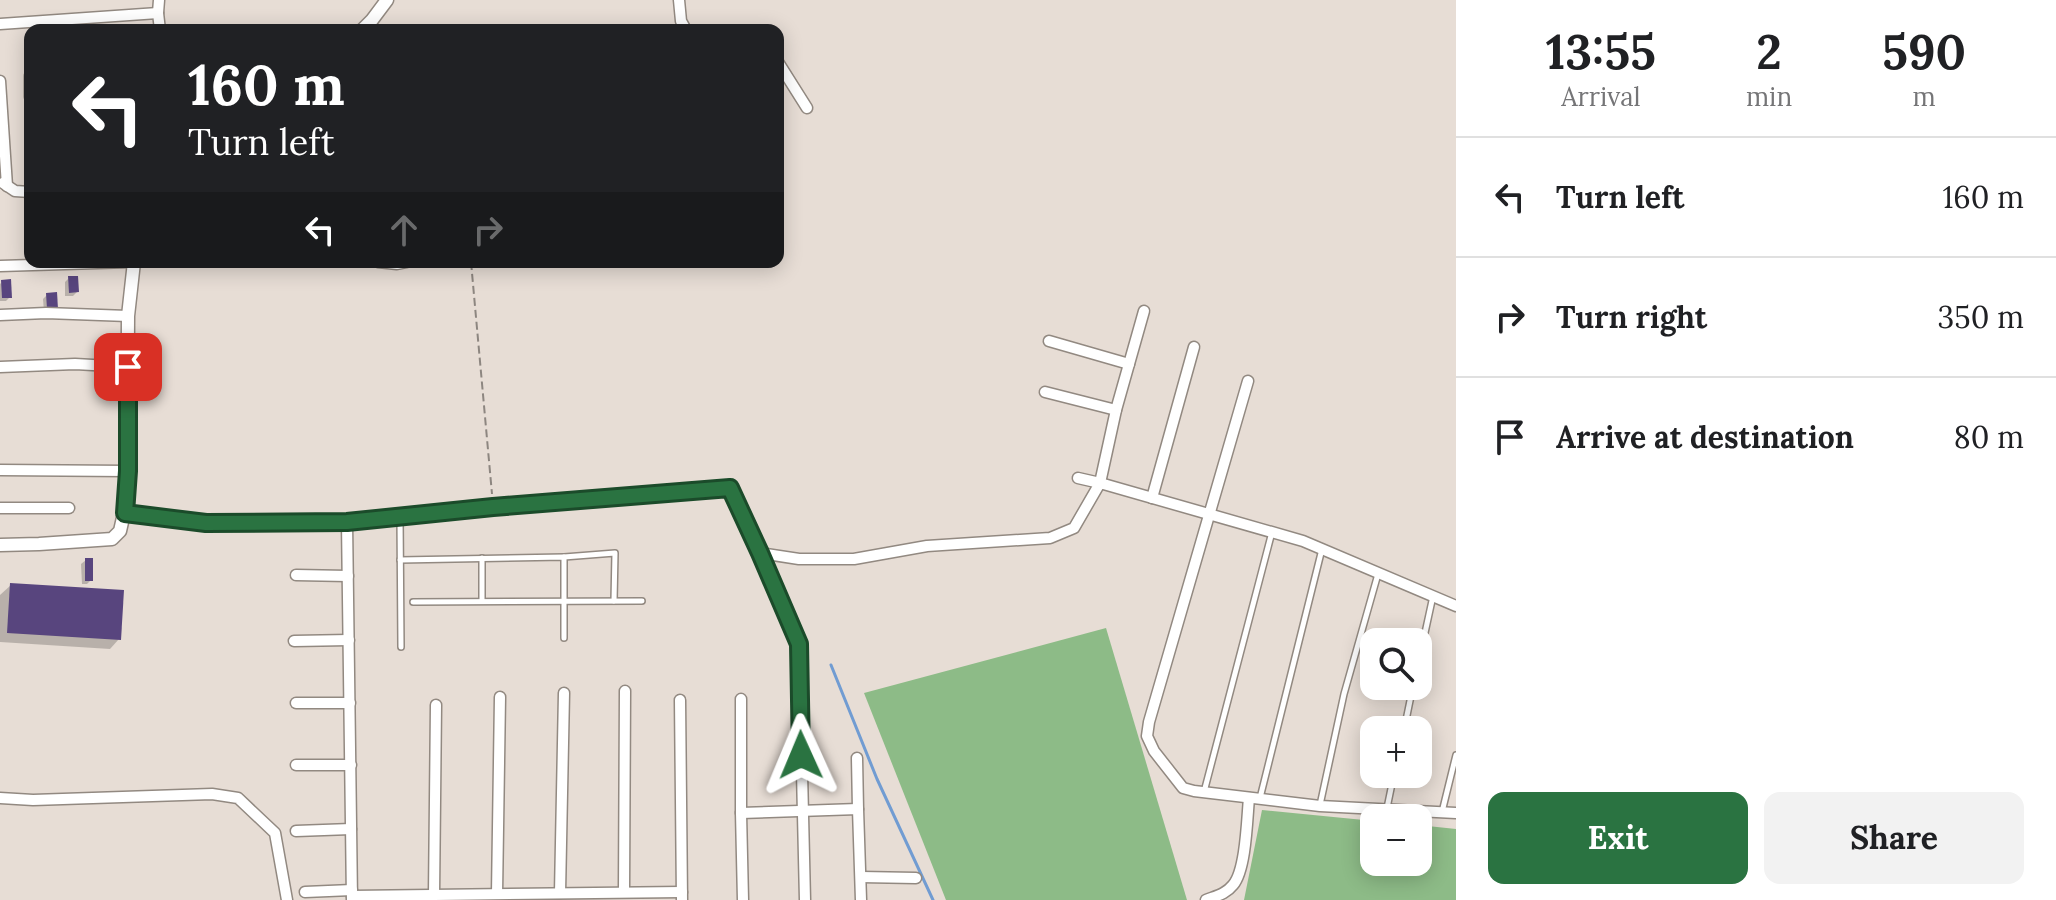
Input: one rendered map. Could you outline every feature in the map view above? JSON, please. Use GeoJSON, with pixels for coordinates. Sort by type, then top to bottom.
{"type":"FeatureCollection","features":[{"type":"Feature","properties":{"kind":"street"},"geometry":{"type":"LineString","coordinates":[[159,0],[159,24]]}},
{"type":"Feature","properties":{"kind":"street"},"geometry":{"type":"LineString","coordinates":[[368,24],[387,0]]}},
{"type":"Feature","properties":{"kind":"street"},"geometry":{"type":"LineString","coordinates":[[679,0],[683,24]]}},
{"type":"Feature","properties":{"kind":"street"},"geometry":{"type":"LineString","coordinates":[[0,24],[158,13]]}},
{"type":"Feature","properties":{"kind":"street"},"geometry":{"type":"LineString","coordinates":[[784,72],[807,108]]}},
{"type":"Feature","properties":{"kind":"street"},"geometry":{"type":"LineString","coordinates":[[0,81],[4,183],[15,191],[24,192]]}},
{"type":"Feature","properties":{"kind":"street"},"geometry":{"type":"LineString","coordinates":[[0,266],[24,265]]}},
{"type":"Feature","properties":{"kind":"street"},"geometry":{"type":"LineString","coordinates":[[0,545],[112,539],[120,531],[125,513],[128,471],[128,316],[132,268]]}},
{"type":"Feature","properties":{"kind":"street"},"geometry":{"type":"LineString","coordinates":[[760,553],[799,559],[854,559],[927,546],[1050,538],[1074,528],[1100,483],[1116,410],[1144,311]]}},
{"type":"Feature","properties":{"kind":"street"},"geometry":{"type":"LineString","coordinates":[[0,315],[128,316]]}},
{"type":"Feature","properties":{"kind":"street"},"geometry":{"type":"LineString","coordinates":[[1049,341],[1129,364]]}},
{"type":"Feature","properties":{"kind":"street"},"geometry":{"type":"LineString","coordinates":[[1152,498],[1194,347]]}},
{"type":"Feature","properties":{"kind":"street"},"geometry":{"type":"LineString","coordinates":[[0,367],[75,364],[128,367]]}},
{"type":"Feature","properties":{"kind":"street"},"geometry":{"type":"LineString","coordinates":[[1248,381],[1147,736],[1154,751],[1183,788],[1320,806],[1360,807]]}},
{"type":"Feature","properties":{"kind":"street"},"geometry":{"type":"LineString","coordinates":[[1045,392],[1116,410]]}},
{"type":"Feature","properties":{"kind":"street"},"geometry":{"type":"LineString","coordinates":[[0,470],[128,471]]}},
{"type":"Feature","properties":{"kind":"street"},"geometry":{"type":"LineString","coordinates":[[1078,478],[1272,532],[1322,549],[1456,606]]}},
{"type":"Feature","properties":{"kind":"street"},"geometry":{"type":"LineString","coordinates":[[125,513],[206,523],[347,522],[730,488],[799,644],[805,900]]}},
{"type":"Feature","properties":{"kind":"street"},"geometry":{"type":"LineString","coordinates":[[0,508],[69,508]]}},
{"type":"Feature","properties":{"kind":"street"},"geometry":{"type":"LineString","coordinates":[[347,522],[352,895]]}},
{"type":"Feature","properties":{"kind":"street"},"geometry":{"type":"LineString","coordinates":[[296,575],[348,576]]}},
{"type":"Feature","properties":{"kind":"street"},"geometry":{"type":"LineString","coordinates":[[294,641],[349,640]]}},
{"type":"Feature","properties":{"kind":"street"},"geometry":{"type":"LineString","coordinates":[[624,892],[625,691]]}},
{"type":"Feature","properties":{"kind":"street"},"geometry":{"type":"LineString","coordinates":[[560,893],[564,693]]}},
{"type":"Feature","properties":{"kind":"street"},"geometry":{"type":"LineString","coordinates":[[497,894],[500,697]]}},
{"type":"Feature","properties":{"kind":"street"},"geometry":{"type":"LineString","coordinates":[[741,699],[743,900]]}},
{"type":"Feature","properties":{"kind":"street"},"geometry":{"type":"LineString","coordinates":[[305,892],[434,895],[624,892],[682,896],[680,700]]}},
{"type":"Feature","properties":{"kind":"street"},"geometry":{"type":"LineString","coordinates":[[296,703],[350,703]]}},
{"type":"Feature","properties":{"kind":"street"},"geometry":{"type":"LineString","coordinates":[[434,895],[436,705]]}},
{"type":"Feature","properties":{"kind":"street"},"geometry":{"type":"LineString","coordinates":[[857,758],[861,900]]}},
{"type":"Feature","properties":{"kind":"street"},"geometry":{"type":"LineString","coordinates":[[296,765],[351,765]]}},
{"type":"Feature","properties":{"kind":"street"},"geometry":{"type":"LineString","coordinates":[[0,798],[33,800],[212,794],[238,798],[275,833],[287,900]]}},
{"type":"Feature","properties":{"kind":"street"},"geometry":{"type":"LineString","coordinates":[[1206,900],[1224,893],[1235,883],[1241,868],[1254,798]]}},
{"type":"Feature","properties":{"kind":"street"},"geometry":{"type":"LineString","coordinates":[[741,813],[858,809]]}},
{"type":"Feature","properties":{"kind":"street"},"geometry":{"type":"LineString","coordinates":[[1432,811],[1456,813]]}},
{"type":"Feature","properties":{"kind":"street"},"geometry":{"type":"LineString","coordinates":[[296,831],[351,829]]}},
{"type":"Feature","properties":{"kind":"street"},"geometry":{"type":"LineString","coordinates":[[861,877],[916,878]]}},
{"type":"Feature","properties":{"kind":"lane"},"geometry":{"type":"LineString","coordinates":[[400,516],[401,647]]}},
{"type":"Feature","properties":{"kind":"lane"},"geometry":{"type":"LineString","coordinates":[[1204,793],[1272,532]]}},
{"type":"Feature","properties":{"kind":"lane"},"geometry":{"type":"LineString","coordinates":[[1254,798],[1322,549]]}},
{"type":"Feature","properties":{"kind":"lane"},"geometry":{"type":"LineString","coordinates":[[400,560],[615,553],[614,601]]}},
{"type":"Feature","properties":{"kind":"lane"},"geometry":{"type":"LineString","coordinates":[[564,557],[564,638]]}},
{"type":"Feature","properties":{"kind":"lane"},"geometry":{"type":"LineString","coordinates":[[482,558],[482,601]]}},
{"type":"Feature","properties":{"kind":"lane"},"geometry":{"type":"LineString","coordinates":[[1320,806],[1344,694],[1379,573]]}},
{"type":"Feature","properties":{"kind":"lane"},"geometry":{"type":"LineString","coordinates":[[1426,628],[1433,596]]}},
{"type":"Feature","properties":{"kind":"lane"},"geometry":{"type":"LineString","coordinates":[[413,602],[642,601]]}},
{"type":"Feature","properties":{"kind":"lane"},"geometry":{"type":"LineString","coordinates":[[1442,812],[1456,755]]}},
{"type":"Feature","properties":{"kind":"path"},"geometry":{"type":"LineString","coordinates":[[472,268],[493,507]]}},
{"type":"Feature","properties":{"kind":"green space"},"geometry":{"type":"Polygon","coordinates":[[[1106,628],[1187,900],[946,900],[864,693],[1106,628]]]}},
{"type":"Feature","properties":{"kind":"green space"},"geometry":{"type":"Polygon","coordinates":[[[1262,810],[1360,820],[1360,876],[1432,876],[1432,826],[1456,829],[1456,900],[1244,900],[1262,810]]]}},
{"type":"Feature","properties":{"kind":"building"},"geometry":{"type":"Polygon","coordinates":[[[68,276],[78,276],[79,292],[69,293],[68,276]]]}},
{"type":"Feature","properties":{"kind":"building"},"geometry":{"type":"Polygon","coordinates":[[[11,279],[12,298],[2,298],[1,280],[11,279]]]}},
{"type":"Feature","properties":{"kind":"building"},"geometry":{"type":"Polygon","coordinates":[[[57,292],[58,309],[47,309],[46,293],[57,292]]]}},
{"type":"Feature","properties":{"kind":"building"},"geometry":{"type":"Polygon","coordinates":[[[85,558],[93,558],[93,581],[85,581],[85,558]]]}},
{"type":"Feature","properties":{"kind":"building"},"geometry":{"type":"Polygon","coordinates":[[[10,583],[124,590],[121,640],[7,633],[10,583]]]}},
{"type":"Feature","properties":{"kind":"waterway"},"geometry":{"type":"LineString","coordinates":[[831,665],[877,779],[933,900]]}},
{"type":"Feature","properties":{"kind":"route"},"geometry":{"type":"LineString","coordinates":[[128,367],[125,513],[206,523],[347,522],[730,488],[799,644],[801,755]]}}]}
